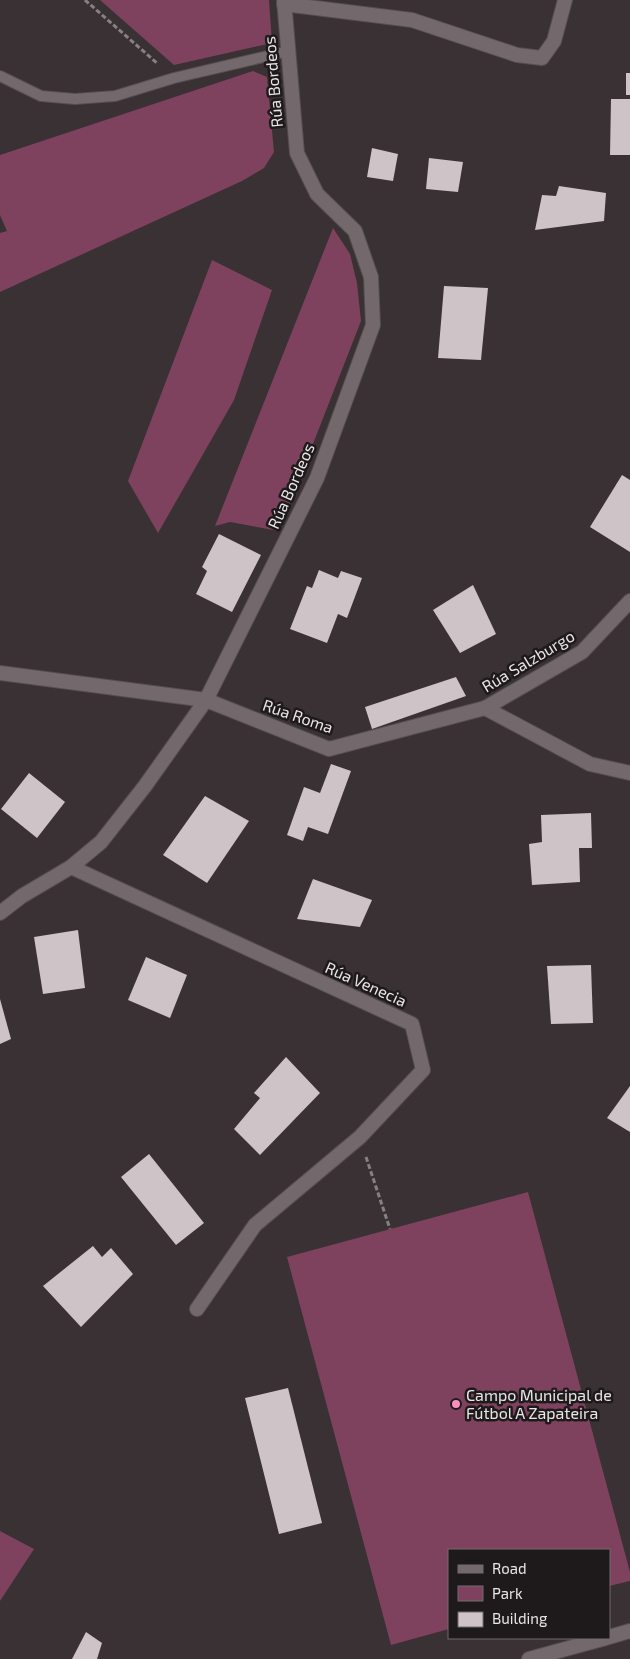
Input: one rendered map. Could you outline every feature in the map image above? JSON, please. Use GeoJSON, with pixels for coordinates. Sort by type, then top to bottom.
{"type":"FeatureCollection","features":[{"type":"Feature","properties":{"kind":"street"},"geometry":{"type":"LineString","coordinates":[[284,2],[412,20],[517,55],[542,58],[554,41],[565,0]]}},
{"type":"Feature","properties":{"kind":"street","name":"Rúa Bordeos"},"geometry":{"type":"LineString","coordinates":[[0,913],[22,896],[71,867],[101,842],[145,786],[206,700],[317,478],[373,325],[370,277],[356,231],[317,194],[297,153],[284,2]]}},
{"type":"Feature","properties":{"kind":"street","name":"Rúa Salzburgo"},"geometry":{"type":"LineString","coordinates":[[485,708],[582,652],[630,601]]}},
{"type":"Feature","properties":{"kind":"street","name":"Rúa Roma"},"geometry":{"type":"LineString","coordinates":[[0,673],[206,700],[329,749],[485,708]]}},
{"type":"Feature","properties":{"kind":"street"},"geometry":{"type":"LineString","coordinates":[[485,708],[590,764],[630,773]]}},
{"type":"Feature","properties":{"kind":"street","name":"Rúa Venecia"},"geometry":{"type":"LineString","coordinates":[[71,867],[412,1024],[423,1070],[360,1137],[254,1225],[197,1309]]}},
{"type":"Feature","properties":{"kind":"street"},"geometry":{"type":"LineString","coordinates":[[610,1636],[630,1631]]}},
{"type":"Feature","properties":{"kind":"street"},"geometry":{"type":"LineString","coordinates":[[528,1659],[600,1639]]}},
{"type":"Feature","properties":{"kind":"lane"},"geometry":{"type":"LineString","coordinates":[[0,76],[41,96],[76,99],[115,96],[174,78],[288,51]]}},
{"type":"Feature","properties":{"kind":"path"},"geometry":{"type":"LineString","coordinates":[[85,0],[174,78]]}},
{"type":"Feature","properties":{"kind":"path"},"geometry":{"type":"LineString","coordinates":[[360,1137],[390,1230]]}},
{"type":"Feature","properties":{"kind":"green space"},"geometry":{"type":"Polygon","coordinates":[[[100,0],[269,0],[272,43],[174,65],[100,0]]]}},
{"type":"Feature","properties":{"kind":"green space"},"geometry":{"type":"Polygon","coordinates":[[[253,71],[267,77],[274,152],[264,168],[242,181],[0,292],[0,233],[7,231],[0,215],[0,155],[253,71]]]}},
{"type":"Feature","properties":{"kind":"green space"},"geometry":{"type":"Polygon","coordinates":[[[333,228],[350,254],[357,283],[361,321],[279,531],[230,522],[215,526],[333,228]]]}},
{"type":"Feature","properties":{"kind":"green space"},"geometry":{"type":"Polygon","coordinates":[[[212,260],[272,290],[234,400],[158,533],[128,481],[212,260]]]}},
{"type":"Feature","properties":{"kind":"green space","name":"Campo Municipal de Fútbol A Zapateira"},"geometry":{"type":"Polygon","coordinates":[[[528,1192],[630,1572],[630,1581],[610,1586],[610,1549],[448,1549],[448,1629],[391,1645],[287,1257],[528,1192]]]}},
{"type":"Feature","properties":{"kind":"green space"},"geometry":{"type":"Polygon","coordinates":[[[0,1531],[34,1549],[0,1601],[0,1531]]]}},
{"type":"Feature","properties":{"kind":"building"},"geometry":{"type":"Polygon","coordinates":[[[626,73],[630,73],[630,95],[626,95],[626,73]]]}},
{"type":"Feature","properties":{"kind":"building"},"geometry":{"type":"Polygon","coordinates":[[[611,99],[630,99],[630,155],[610,155],[611,99]]]}},
{"type":"Feature","properties":{"kind":"building"},"geometry":{"type":"Polygon","coordinates":[[[372,148],[398,154],[393,181],[367,177],[372,148]]]}},
{"type":"Feature","properties":{"kind":"building"},"geometry":{"type":"Polygon","coordinates":[[[429,158],[463,162],[458,192],[426,189],[429,158]]]}},
{"type":"Feature","properties":{"kind":"building"},"geometry":{"type":"Polygon","coordinates":[[[559,186],[606,193],[604,221],[535,230],[542,195],[556,196],[559,186]]]}},
{"type":"Feature","properties":{"kind":"building"},"geometry":{"type":"Polygon","coordinates":[[[444,286],[488,288],[481,360],[438,358],[444,286]]]}},
{"type":"Feature","properties":{"kind":"building"},"geometry":{"type":"Polygon","coordinates":[[[622,475],[630,480],[630,552],[590,527],[622,475]]]}},
{"type":"Feature","properties":{"kind":"building"},"geometry":{"type":"Polygon","coordinates":[[[219,534],[261,555],[232,612],[196,594],[207,571],[202,567],[219,534]]]}},
{"type":"Feature","properties":{"kind":"building"},"geometry":{"type":"Polygon","coordinates":[[[319,570],[338,578],[341,571],[362,578],[347,618],[338,614],[327,643],[290,629],[307,586],[312,588],[319,570]]]}},
{"type":"Feature","properties":{"kind":"building"},"geometry":{"type":"Polygon","coordinates":[[[473,585],[496,634],[460,653],[433,610],[473,585]]]}},
{"type":"Feature","properties":{"kind":"building"},"geometry":{"type":"Polygon","coordinates":[[[456,677],[466,696],[372,729],[365,707],[456,677]]]}},
{"type":"Feature","properties":{"kind":"building"},"geometry":{"type":"Polygon","coordinates":[[[331,764],[351,771],[328,834],[308,827],[303,841],[287,835],[304,787],[320,793],[331,764]]]}},
{"type":"Feature","properties":{"kind":"building"},"geometry":{"type":"Polygon","coordinates":[[[29,773],[65,802],[37,838],[1,809],[29,773]]]}},
{"type":"Feature","properties":{"kind":"building"},"geometry":{"type":"Polygon","coordinates":[[[205,796],[249,821],[207,883],[163,855],[205,796]]]}},
{"type":"Feature","properties":{"kind":"building"},"geometry":{"type":"Polygon","coordinates":[[[591,813],[592,848],[579,848],[580,882],[532,885],[529,844],[542,842],[541,815],[591,813]]]}},
{"type":"Feature","properties":{"kind":"building"},"geometry":{"type":"Polygon","coordinates":[[[313,879],[372,900],[360,927],[297,919],[313,879]]]}},
{"type":"Feature","properties":{"kind":"building"},"geometry":{"type":"Polygon","coordinates":[[[78,930],[85,988],[43,994],[34,937],[78,930]]]}},
{"type":"Feature","properties":{"kind":"building"},"geometry":{"type":"Polygon","coordinates":[[[146,957],[187,975],[170,1018],[128,1000],[146,957]]]}},
{"type":"Feature","properties":{"kind":"building"},"geometry":{"type":"Polygon","coordinates":[[[591,965],[593,1023],[551,1024],[547,966],[591,965]]]}},
{"type":"Feature","properties":{"kind":"building"},"geometry":{"type":"Polygon","coordinates":[[[0,999],[11,1039],[0,1044],[0,999]]]}},
{"type":"Feature","properties":{"kind":"building"},"geometry":{"type":"Polygon","coordinates":[[[286,1057],[320,1093],[260,1155],[234,1129],[260,1098],[254,1093],[286,1057]]]}},
{"type":"Feature","properties":{"kind":"building"},"geometry":{"type":"Polygon","coordinates":[[[630,1086],[630,1132],[607,1118],[630,1086]]]}},
{"type":"Feature","properties":{"kind":"building"},"geometry":{"type":"Polygon","coordinates":[[[149,1154],[204,1223],[176,1245],[121,1177],[149,1154]]]}},
{"type":"Feature","properties":{"kind":"building"},"geometry":{"type":"Polygon","coordinates":[[[93,1246],[102,1257],[111,1248],[133,1274],[81,1327],[43,1286],[93,1246]]]}},
{"type":"Feature","properties":{"kind":"building"},"geometry":{"type":"Polygon","coordinates":[[[288,1388],[322,1523],[279,1534],[245,1398],[288,1388]]]}},
{"type":"Feature","properties":{"kind":"building"},"geometry":{"type":"Polygon","coordinates":[[[86,1632],[102,1643],[97,1659],[72,1659],[86,1632]]]}},
{"type":"Feature","properties":{"kind":"place","name":"Campo Municipal de Fútbol A Zapateira"},"geometry":{"type":"Point","coordinates":[456,1404]}}]}
